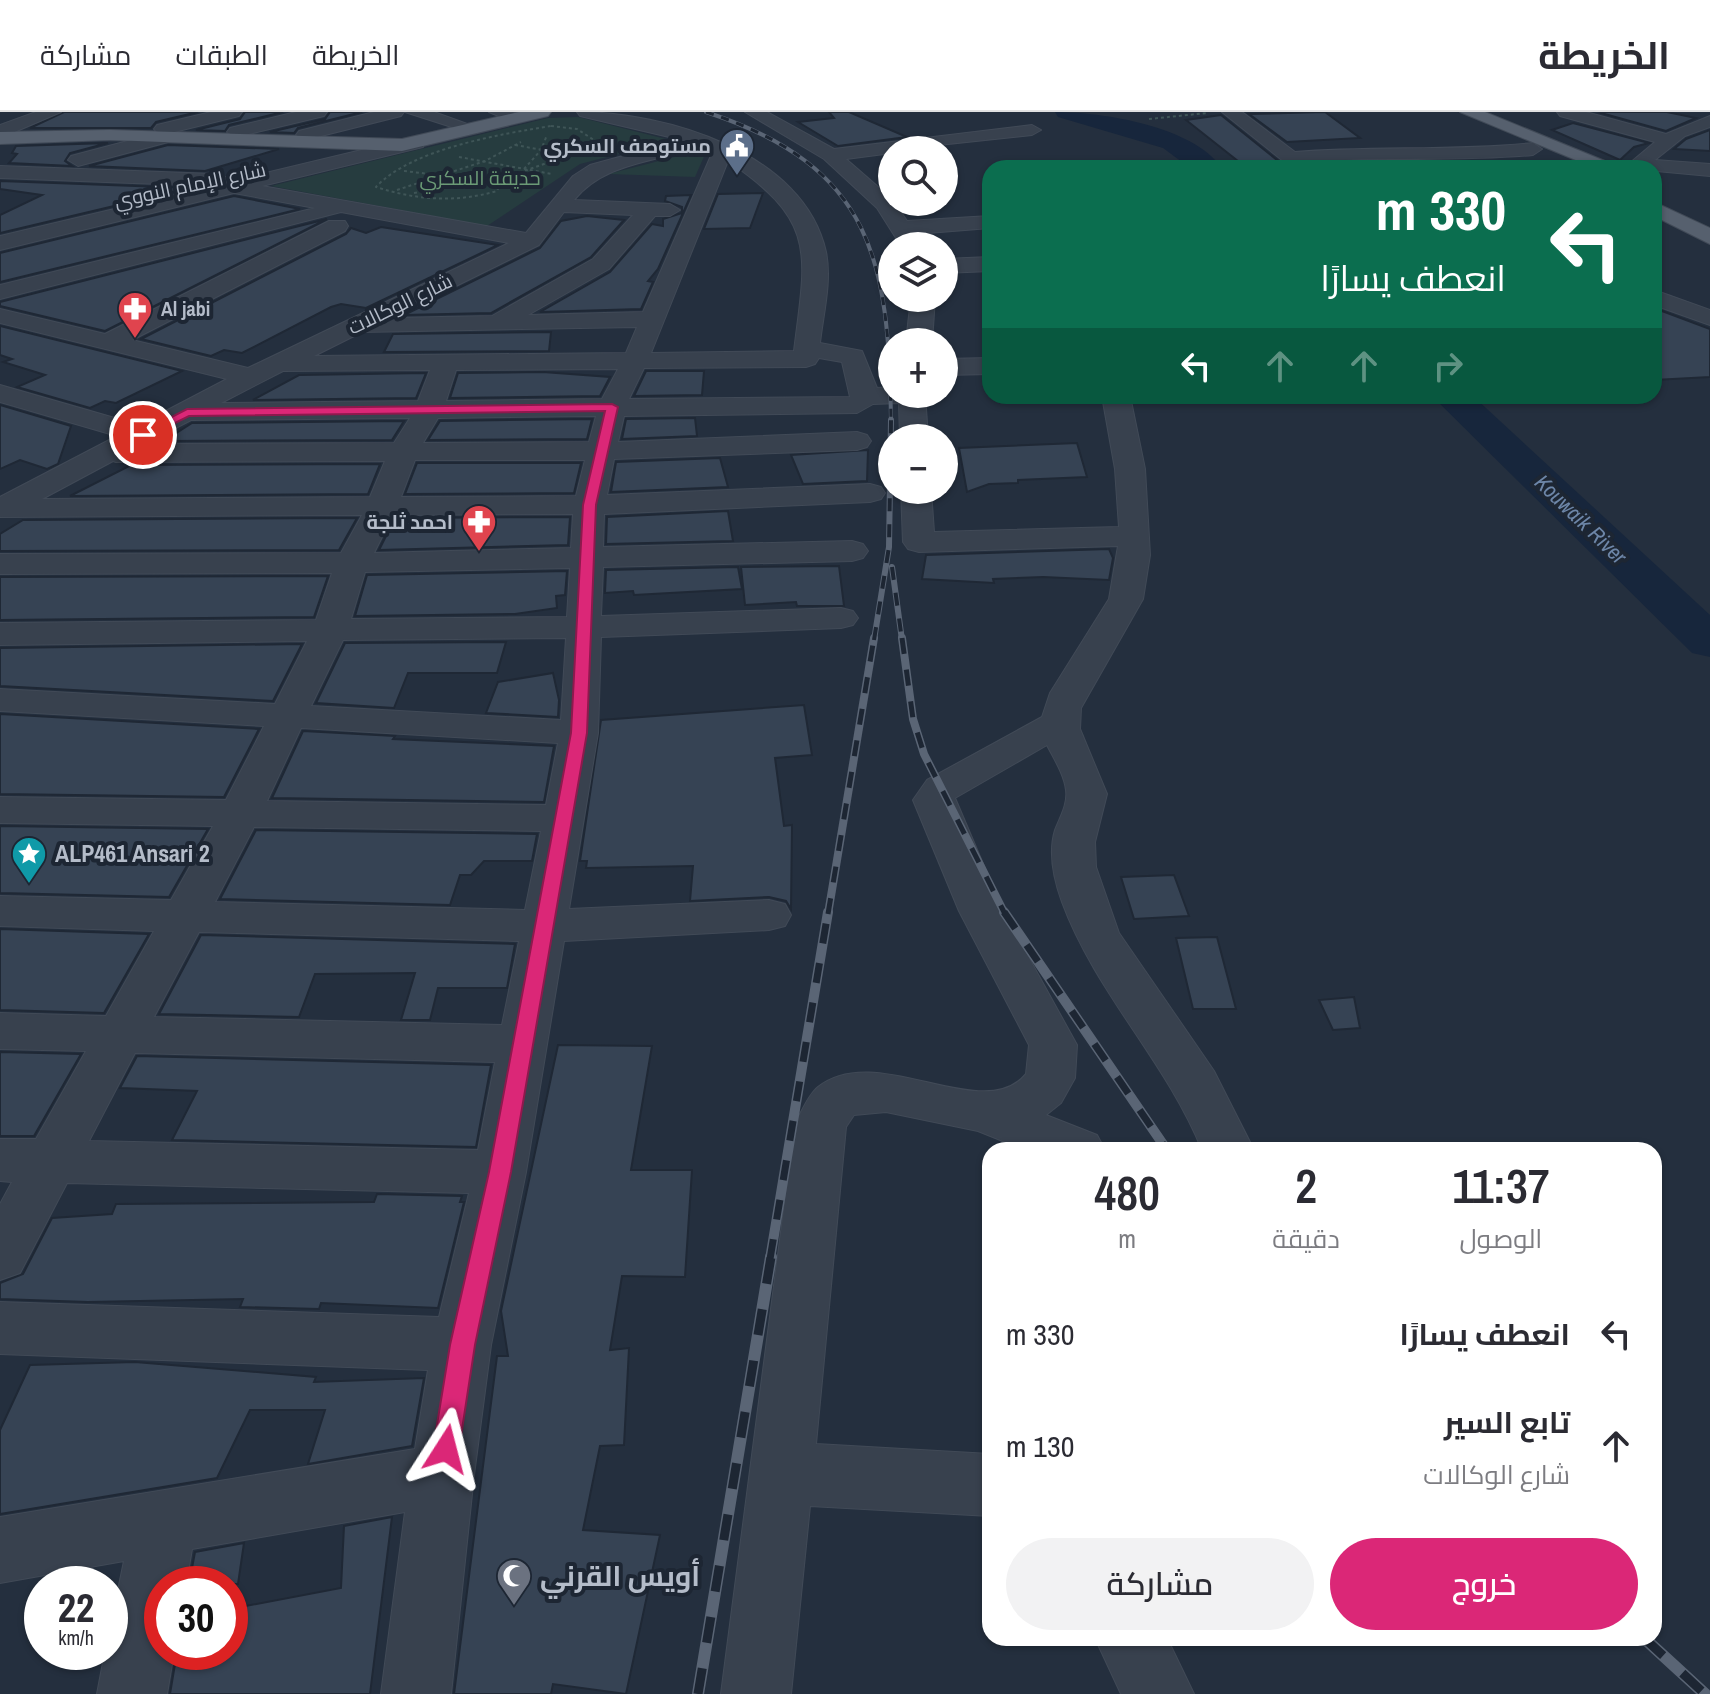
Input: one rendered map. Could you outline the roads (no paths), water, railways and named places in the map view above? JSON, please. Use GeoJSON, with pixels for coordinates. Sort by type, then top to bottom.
{"type":"FeatureCollection","features":[{"type":"Feature","properties":{"kind":"main road"},"geometry":{"type":"LineString","coordinates":[[1469,112],[1530,141],[1560,160]]}},
{"type":"Feature","properties":{"kind":"main road"},"geometry":{"type":"LineString","coordinates":[[382,140],[464,131],[506,113]]}},
{"type":"Feature","properties":{"kind":"main road"},"geometry":{"type":"LineString","coordinates":[[1447,115],[1588,160]]}},
{"type":"Feature","properties":{"kind":"main road"},"geometry":{"type":"LineString","coordinates":[[2,132],[236,132],[382,140],[410,145],[551,119]]}},
{"type":"Feature","properties":{"kind":"main road"},"geometry":{"type":"LineString","coordinates":[[164,133],[329,148]]}},
{"type":"Feature","properties":{"kind":"main road"},"geometry":{"type":"LineString","coordinates":[[1664,197],[1710,216]]}},
{"type":"Feature","properties":{"kind":"main road"},"geometry":{"type":"LineString","coordinates":[[1664,197],[1710,237]]}},
{"type":"Feature","properties":{"kind":"street"},"geometry":{"type":"LineString","coordinates":[[2,132],[52,112]]}},
{"type":"Feature","properties":{"kind":"street"},"geometry":{"type":"LineString","coordinates":[[37,172],[233,112]]}},
{"type":"Feature","properties":{"kind":"street"},"geometry":{"type":"LineString","coordinates":[[236,132],[318,112]]}},
{"type":"Feature","properties":{"kind":"street"},"geometry":{"type":"LineString","coordinates":[[305,135],[395,112]]}},
{"type":"Feature","properties":{"kind":"street"},"geometry":{"type":"LineString","coordinates":[[414,112],[464,131]]}},
{"type":"Feature","properties":{"kind":"street"},"geometry":{"type":"LineString","coordinates":[[277,364],[806,359],[815,254],[796,208],[766,176],[704,173],[586,112]]}},
{"type":"Feature","properties":{"kind":"street"},"geometry":{"type":"LineString","coordinates":[[614,112],[704,173]]}},
{"type":"Feature","properties":{"kind":"street"},"geometry":{"type":"LineString","coordinates":[[754,112],[831,155],[885,204],[904,232]]}},
{"type":"Feature","properties":{"kind":"street"},"geometry":{"type":"LineString","coordinates":[[1231,112],[1295,160]]}},
{"type":"Feature","properties":{"kind":"street"},"geometry":{"type":"LineString","coordinates":[[1566,112],[1597,120],[1662,145],[1710,154]]}},
{"type":"Feature","properties":{"kind":"street"},"geometry":{"type":"LineString","coordinates":[[1316,160],[1356,153],[1467,155],[1530,141],[1630,112]]}},
{"type":"Feature","properties":{"kind":"street"},"geometry":{"type":"LineString","coordinates":[[1688,112],[1710,119]]}},
{"type":"Feature","properties":{"kind":"street"},"geometry":{"type":"LineString","coordinates":[[1643,160],[1679,132],[1710,119]]}},
{"type":"Feature","properties":{"kind":"street"},"geometry":{"type":"LineString","coordinates":[[831,155],[1032,130]]}},
{"type":"Feature","properties":{"kind":"street","name":"شارع الإمام النووي"},"geometry":{"type":"LineString","coordinates":[[15,222],[215,180],[329,148],[382,140]]}},
{"type":"Feature","properties":{"kind":"street"},"geometry":{"type":"LineString","coordinates":[[0,243],[410,145]]}},
{"type":"Feature","properties":{"kind":"street"},"geometry":{"type":"LineString","coordinates":[[1662,167],[1710,170]]}},
{"type":"Feature","properties":{"kind":"street"},"geometry":{"type":"LineString","coordinates":[[578,168],[628,181]]}},
{"type":"Feature","properties":{"kind":"street","name":"شارع الوكالات"},"geometry":{"type":"LineString","coordinates":[[0,502],[123,438],[187,412],[277,364],[531,240],[559,206],[578,168],[704,173]]}},
{"type":"Feature","properties":{"kind":"street"},"geometry":{"type":"LineString","coordinates":[[0,172],[215,180],[239,188],[531,240]]}},
{"type":"Feature","properties":{"kind":"street"},"geometry":{"type":"LineString","coordinates":[[495,323],[601,264],[649,210],[704,173]]}},
{"type":"Feature","properties":{"kind":"street"},"geometry":{"type":"LineString","coordinates":[[416,1694],[442,1475],[462,1345],[500,1172],[579,733],[589,505],[612,407],[653,319],[704,173]]}},
{"type":"Feature","properties":{"kind":"street"},"geometry":{"type":"LineString","coordinates":[[559,206],[649,210]]}},
{"type":"Feature","properties":{"kind":"street"},"geometry":{"type":"LineString","coordinates":[[0,292],[357,209]]}},
{"type":"Feature","properties":{"kind":"street"},"geometry":{"type":"LineString","coordinates":[[109,342],[357,209]]}},
{"type":"Feature","properties":{"kind":"street"},"geometry":{"type":"LineString","coordinates":[[935,232],[982,223]]}},
{"type":"Feature","properties":{"kind":"street"},"geometry":{"type":"LineString","coordinates":[[958,265],[982,264]]}},
{"type":"Feature","properties":{"kind":"street"},"geometry":{"type":"LineString","coordinates":[[1662,300],[1710,318]]}},
{"type":"Feature","properties":{"kind":"street"},"geometry":{"type":"LineString","coordinates":[[0,316],[251,377]]}},
{"type":"Feature","properties":{"kind":"street"},"geometry":{"type":"LineString","coordinates":[[354,326],[653,319]]}},
{"type":"Feature","properties":{"kind":"street"},"geometry":{"type":"LineString","coordinates":[[807,349],[853,356],[866,396]]}},
{"type":"Feature","properties":{"kind":"street"},"geometry":{"type":"LineString","coordinates":[[0,1256],[240,814],[330,630],[352,563],[382,506],[403,453],[429,409],[446,363]]}},
{"type":"Feature","properties":{"kind":"street"},"geometry":{"type":"LineString","coordinates":[[958,367],[982,366]]}},
{"type":"Feature","properties":{"kind":"street"},"geometry":{"type":"LineString","coordinates":[[187,412],[857,405],[866,396],[878,396]]}},
{"type":"Feature","properties":{"kind":"street"},"geometry":{"type":"LineString","coordinates":[[4,398],[123,438],[403,453],[601,451],[857,441]]}},
{"type":"Feature","properties":{"kind":"street"},"geometry":{"type":"LineString","coordinates":[[1118,404],[1127,438],[1133,571],[1126,600],[1065,701],[1060,722],[1086,788],[1074,855],[1083,901],[1104,948],[1207,1103],[1224,1142]]}},
{"type":"Feature","properties":{"kind":"street"},"geometry":{"type":"LineString","coordinates":[[0,502],[589,505],[870,493]]}},
{"type":"Feature","properties":{"kind":"street"},"geometry":{"type":"LineString","coordinates":[[917,504],[919,542],[1133,536]]}},
{"type":"Feature","properties":{"kind":"street"},"geometry":{"type":"LineString","coordinates":[[0,564],[352,563],[852,551]]}},
{"type":"Feature","properties":{"kind":"street"},"geometry":{"type":"LineString","coordinates":[[0,634],[585,627],[841,618]]}},
{"type":"Feature","properties":{"kind":"street"},"geometry":{"type":"LineString","coordinates":[[0,700],[579,733]]}},
{"type":"Feature","properties":{"kind":"street"},"geometry":{"type":"LineString","coordinates":[[988,1113],[1014,1109],[1035,1098],[1052,1073],[1055,1064],[1053,1045],[981,911],[933,800],[941,789],[1060,722]]}},
{"type":"Feature","properties":{"kind":"street"},"geometry":{"type":"LineString","coordinates":[[0,810],[564,818]]}},
{"type":"Feature","properties":{"kind":"street"},"geometry":{"type":"LineString","coordinates":[[0,911],[544,926],[769,915]]}},
{"type":"Feature","properties":{"kind":"street"},"geometry":{"type":"LineString","coordinates":[[0,1031],[523,1044]]}},
{"type":"Feature","properties":{"kind":"street"},"geometry":{"type":"LineString","coordinates":[[756,1694],[824,1113],[841,1097],[864,1090],[988,1113],[1059,1142]]}},
{"type":"Feature","properties":{"kind":"street"},"geometry":{"type":"LineString","coordinates":[[0,1160],[500,1172]]}},
{"type":"Feature","properties":{"kind":"street"},"geometry":{"type":"LineString","coordinates":[[0,1328],[462,1345]]}},
{"type":"Feature","properties":{"kind":"street"},"geometry":{"type":"LineString","coordinates":[[781,1473],[982,1485]]}},
{"type":"Feature","properties":{"kind":"street"},"geometry":{"type":"LineString","coordinates":[[0,1550],[442,1475]]}},
{"type":"Feature","properties":{"kind":"street"},"geometry":{"type":"LineString","coordinates":[[132,1694],[164,1522]]}},
{"type":"Feature","properties":{"kind":"street"},"geometry":{"type":"LineString","coordinates":[[1133,1646],[1159,1694]]}},
{"type":"Feature","properties":{"kind":"waterway","name":"Kouwaik River"},"geometry":{"type":"LineString","coordinates":[[1067,112],[1172,142],[1197,160]]}},
{"type":"Feature","properties":{"kind":"waterway","name":"Kouwaik River"},"geometry":{"type":"LineString","coordinates":[[1459,404],[1710,642]]}},
{"type":"Feature","properties":{"kind":"railway"},"geometry":{"type":"LineString","coordinates":[[706,112],[762,135],[806,161],[838,192],[861,227],[876,268],[885,313],[891,421]]}},
{"type":"Feature","properties":{"kind":"railway"},"geometry":{"type":"LineString","coordinates":[[874,640],[889,547],[891,421]]}},
{"type":"Feature","properties":{"kind":"railway"},"geometry":{"type":"LineString","coordinates":[[892,567],[902,640]]}},
{"type":"Feature","properties":{"kind":"railway"},"geometry":{"type":"LineString","coordinates":[[828,914],[874,638]]}},
{"type":"Feature","properties":{"kind":"railway"},"geometry":{"type":"LineString","coordinates":[[902,638],[913,719],[924,754],[1005,914]]}},
{"type":"Feature","properties":{"kind":"railway"},"geometry":{"type":"LineString","coordinates":[[770,1259],[828,912]]}},
{"type":"Feature","properties":{"kind":"railway"},"geometry":{"type":"LineString","coordinates":[[1004,912],[1162,1142]]}},
{"type":"Feature","properties":{"kind":"railway"},"geometry":{"type":"LineString","coordinates":[[698,1694],[771,1257]]}},
{"type":"Feature","properties":{"kind":"railway"},"geometry":{"type":"LineString","coordinates":[[1653,1646],[1705,1694]]}},
{"type":"Feature","properties":{"kind":"place","name":"مستوصف السكري"},"geometry":{"type":"Point","coordinates":[737,177]}},
{"type":"Feature","properties":{"kind":"place","name":"Al jabi"},"geometry":{"type":"Point","coordinates":[135,340]}},
{"type":"Feature","properties":{"kind":"place","name":"احمد ثلجة"},"geometry":{"type":"Point","coordinates":[479,553]}},
{"type":"Feature","properties":{"kind":"place","name":"ALP461 Ansari 2"},"geometry":{"type":"Point","coordinates":[29,885]}},
{"type":"Feature","properties":{"kind":"place","name":"أويس القرني"},"geometry":{"type":"Point","coordinates":[514,1607]}},
{"type":"Feature","properties":{"kind":"park label","name":"حديقة السكري"},"geometry":{"type":"Point","coordinates":[480,178]}}]}
